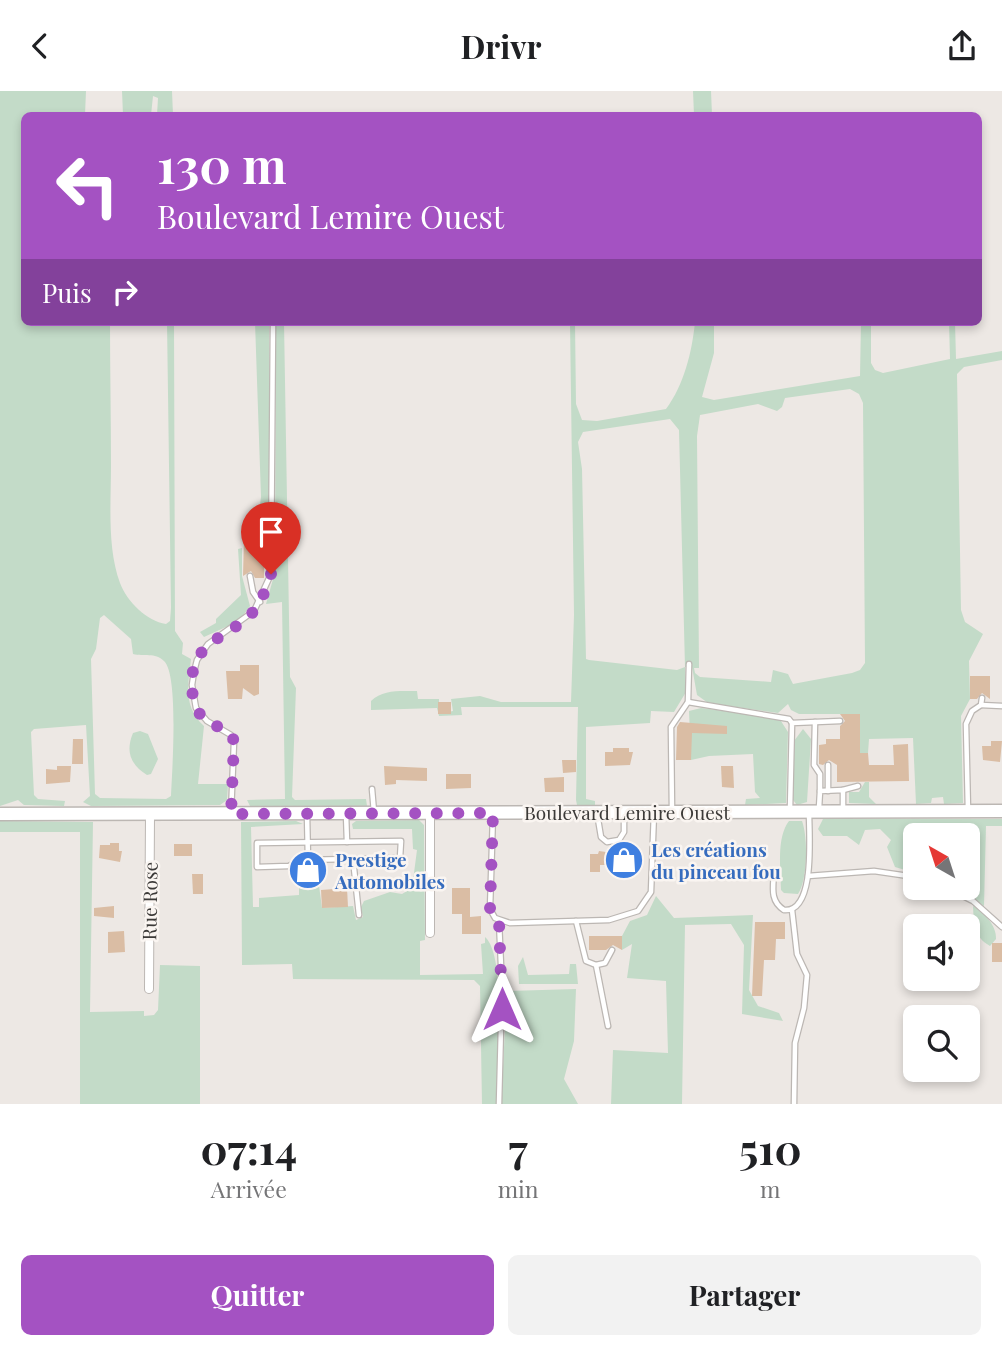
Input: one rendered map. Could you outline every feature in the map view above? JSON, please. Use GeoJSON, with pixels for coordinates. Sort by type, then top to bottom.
{"type":"FeatureCollection","features":[{"type":"Feature","properties":{"kind":"main road","name":"Boulevard Lemire Ouest"},"geometry":{"type":"LineString","coordinates":[[0,814],[843,812],[937,805],[968,811],[1002,811]]}},
{"type":"Feature","properties":{"kind":"street"},"geometry":{"type":"LineString","coordinates":[[430,813],[430,933]]}},
{"type":"Feature","properties":{"kind":"street","name":"Rue Rose"},"geometry":{"type":"LineString","coordinates":[[149,989],[150,814]]}},
{"type":"Feature","properties":{"kind":"lane"},"geometry":{"type":"LineString","coordinates":[[231,814],[234,742],[225,730],[201,716],[196,708],[192,685],[201,651],[247,617],[260,602],[271,574],[273,326]]}},
{"type":"Feature","properties":{"kind":"lane"},"geometry":{"type":"LineString","coordinates":[[251,533],[272,533]]}},
{"type":"Feature","properties":{"kind":"lane"},"geometry":{"type":"LineString","coordinates":[[250,576],[253,592],[260,602]]}},
{"type":"Feature","properties":{"kind":"lane"},"geometry":{"type":"LineString","coordinates":[[672,812],[671,727],[688,702],[689,664]]}},
{"type":"Feature","properties":{"kind":"lane"},"geometry":{"type":"LineString","coordinates":[[968,811],[966,724],[967,717],[981,705],[982,698]]}},
{"type":"Feature","properties":{"kind":"lane"},"geometry":{"type":"LineString","coordinates":[[688,702],[756,711],[789,719],[792,723],[790,812]]}},
{"type":"Feature","properties":{"kind":"lane"},"geometry":{"type":"LineString","coordinates":[[981,705],[1002,706]]}},
{"type":"Feature","properties":{"kind":"lane"},"geometry":{"type":"LineString","coordinates":[[792,723],[840,721]]}},
{"type":"Feature","properties":{"kind":"lane"},"geometry":{"type":"LineString","coordinates":[[774,873],[773,892],[776,904],[784,910],[792,910],[802,902],[814,812],[820,791],[820,774],[814,765],[815,722]]}},
{"type":"Feature","properties":{"kind":"lane"},"geometry":{"type":"LineString","coordinates":[[828,765],[828,791]]}},
{"type":"Feature","properties":{"kind":"lane"},"geometry":{"type":"LineString","coordinates":[[820,791],[858,786]]}},
{"type":"Feature","properties":{"kind":"lane"},"geometry":{"type":"LineString","coordinates":[[372,789],[374,813]]}},
{"type":"Feature","properties":{"kind":"lane"},"geometry":{"type":"LineString","coordinates":[[843,790],[843,812]]}},
{"type":"Feature","properties":{"kind":"lane"},"geometry":{"type":"LineString","coordinates":[[499,921],[623,918],[645,906],[651,892],[653,812]]}},
{"type":"Feature","properties":{"kind":"lane"},"geometry":{"type":"LineString","coordinates":[[307,813],[308,860]]}},
{"type":"Feature","properties":{"kind":"lane"},"geometry":{"type":"LineString","coordinates":[[346,813],[347,842]]}},
{"type":"Feature","properties":{"kind":"lane"},"geometry":{"type":"LineString","coordinates":[[493,813],[490,909],[499,921],[502,988],[499,1104]]}},
{"type":"Feature","properties":{"kind":"lane"},"geometry":{"type":"LineString","coordinates":[[597,813],[601,837],[607,842],[622,837],[624,813]]}},
{"type":"Feature","properties":{"kind":"lane"},"geometry":{"type":"LineString","coordinates":[[401,841],[400,858],[308,860],[289,866],[257,867],[257,843],[308,842],[401,841]]}},
{"type":"Feature","properties":{"kind":"lane"},"geometry":{"type":"LineString","coordinates":[[353,859],[359,915]]}},
{"type":"Feature","properties":{"kind":"lane"},"geometry":{"type":"LineString","coordinates":[[807,876],[874,871],[903,875]]}},
{"type":"Feature","properties":{"kind":"lane"},"geometry":{"type":"LineString","coordinates":[[971,900],[1002,927]]}},
{"type":"Feature","properties":{"kind":"lane"},"geometry":{"type":"LineString","coordinates":[[792,910],[797,954],[807,975],[795,1043],[794,1104]]}},
{"type":"Feature","properties":{"kind":"lane"},"geometry":{"type":"LineString","coordinates":[[576,921],[582,954],[586,961],[596,965],[605,963],[611,950]]}},
{"type":"Feature","properties":{"kind":"lane"},"geometry":{"type":"LineString","coordinates":[[596,965],[608,1026]]}},
{"type":"Feature","properties":{"kind":"green space"},"geometry":{"type":"Polygon","coordinates":[[[0,91],[86,91],[85,112],[21,112],[21,326],[110,326],[110,510],[113,555],[120,583],[127,597],[145,615],[166,624],[170,621],[171,608],[167,326],[174,326],[175,631],[183,643],[182,654],[191,659],[188,695],[197,719],[204,726],[198,784],[228,784],[227,800],[220,805],[91,806],[83,802],[90,796],[86,725],[34,729],[31,732],[34,795],[38,799],[65,801],[64,806],[24,805],[18,800],[0,806],[0,91]],[[104,615],[100,618],[96,649],[91,659],[95,794],[100,798],[166,799],[171,796],[173,746],[172,685],[169,670],[164,661],[157,657],[133,654],[131,639],[104,615]]]}},
{"type":"Feature","properties":{"kind":"green space"},"geometry":{"type":"Polygon","coordinates":[[[122,91],[172,91],[173,112],[157,112],[158,98],[153,96],[151,112],[123,112],[122,91]]]}},
{"type":"Feature","properties":{"kind":"green space"},"geometry":{"type":"Polygon","coordinates":[[[693,91],[711,91],[712,112],[694,112],[693,91]]]}},
{"type":"Feature","properties":{"kind":"green space"},"geometry":{"type":"Polygon","coordinates":[[[255,326],[269,326],[270,520],[265,526],[257,528],[261,497],[255,326]]]}},
{"type":"Feature","properties":{"kind":"green space"},"geometry":{"type":"Polygon","coordinates":[[[276,326],[284,326],[290,677],[296,688],[292,797],[295,800],[366,799],[367,806],[250,806],[247,800],[285,799],[282,602],[266,604],[275,572],[276,326]]]}},
{"type":"Feature","properties":{"kind":"green space"},"geometry":{"type":"Polygon","coordinates":[[[570,326],[575,326],[576,404],[582,420],[597,421],[666,409],[686,368],[694,326],[714,326],[714,353],[702,397],[714,400],[860,376],[861,326],[871,326],[871,363],[875,370],[883,373],[950,359],[949,326],[955,326],[956,359],[1002,351],[1002,360],[964,367],[957,374],[961,610],[965,622],[983,634],[969,661],[970,699],[961,716],[963,803],[944,804],[943,797],[932,798],[931,803],[916,804],[913,738],[869,739],[868,753],[860,753],[860,714],[799,714],[791,710],[788,704],[778,713],[708,703],[697,695],[692,667],[685,667],[686,692],[674,712],[651,711],[650,723],[586,727],[586,799],[595,801],[595,806],[577,805],[576,800],[578,707],[461,707],[462,715],[439,716],[437,708],[371,710],[371,701],[376,697],[399,691],[417,691],[418,699],[439,699],[439,714],[453,711],[451,699],[480,696],[501,702],[571,702],[574,615],[570,326]],[[850,389],[785,398],[782,407],[777,411],[758,404],[700,415],[697,436],[699,668],[694,668],[700,677],[771,682],[773,670],[788,674],[793,684],[852,673],[860,670],[865,663],[863,403],[859,394],[850,389]],[[670,419],[583,432],[578,442],[582,469],[586,659],[677,670],[685,667],[679,430],[670,419]]]}},
{"type":"Feature","properties":{"kind":"green space"},"geometry":{"type":"Polygon","coordinates":[[[242,548],[242,576],[250,606],[239,621],[204,637],[200,632],[216,623],[216,619],[241,595],[238,549],[242,548]]]}},
{"type":"Feature","properties":{"kind":"green space"},"geometry":{"type":"Polygon","coordinates":[[[701,708],[779,718],[788,732],[786,803],[745,805],[746,799],[760,798],[755,792],[753,754],[709,756],[691,760],[689,711],[701,708]]]}},
{"type":"Feature","properties":{"kind":"green space"},"geometry":{"type":"Polygon","coordinates":[[[803,729],[811,739],[807,802],[797,805],[793,800],[794,741],[803,729]]]}},
{"type":"Feature","properties":{"kind":"green space"},"geometry":{"type":"Polygon","coordinates":[[[140,731],[148,734],[158,759],[151,774],[147,775],[133,762],[130,752],[133,733],[140,731]]]}},
{"type":"Feature","properties":{"kind":"green space"},"geometry":{"type":"Polygon","coordinates":[[[865,782],[869,782],[869,797],[876,804],[849,803],[849,792],[859,792],[865,782]]]}},
{"type":"Feature","properties":{"kind":"green space"},"geometry":{"type":"Polygon","coordinates":[[[823,819],[1002,819],[1002,826],[986,826],[984,906],[974,900],[980,900],[980,823],[903,823],[903,869],[895,867],[887,847],[891,840],[880,829],[865,830],[859,845],[847,836],[823,836],[818,829],[823,819]]]}},
{"type":"Feature","properties":{"kind":"green space"},"geometry":{"type":"Polygon","coordinates":[[[419,820],[424,825],[425,940],[420,941],[420,975],[483,974],[481,944],[485,943],[485,937],[492,948],[500,1015],[496,1104],[482,1104],[480,986],[474,980],[293,979],[292,964],[242,965],[241,822],[296,821],[303,824],[251,827],[253,907],[259,907],[259,898],[299,895],[299,876],[303,876],[304,879],[318,878],[322,908],[353,906],[356,920],[363,917],[361,907],[364,901],[390,892],[402,894],[412,888],[417,850],[413,849],[412,829],[353,829],[352,824],[356,821],[419,820]]]}},
{"type":"Feature","properties":{"kind":"green space"},"geometry":{"type":"Polygon","coordinates":[[[0,821],[93,822],[90,1012],[144,1011],[144,1016],[154,1015],[158,1010],[160,965],[200,966],[200,1104],[80,1104],[80,832],[0,832],[0,821]]]}},
{"type":"Feature","properties":{"kind":"green space"},"geometry":{"type":"Polygon","coordinates":[[[789,821],[802,821],[805,837],[804,879],[798,894],[784,893],[781,890],[782,836],[789,821]]]}},
{"type":"Feature","properties":{"kind":"green space"},"geometry":{"type":"Polygon","coordinates":[[[656,896],[674,918],[753,915],[749,990],[758,1006],[779,1013],[783,1021],[742,1014],[744,945],[731,924],[685,925],[682,1104],[611,1104],[613,1050],[668,1053],[666,981],[627,978],[632,944],[622,950],[622,936],[630,921],[647,915],[656,896]]]}},
{"type":"Feature","properties":{"kind":"green space"},"geometry":{"type":"Polygon","coordinates":[[[973,906],[992,924],[996,939],[990,946],[980,938],[980,914],[973,914],[973,906]]]}},
{"type":"Feature","properties":{"kind":"green space"},"geometry":{"type":"Polygon","coordinates":[[[523,957],[528,975],[569,974],[570,964],[576,964],[578,984],[519,984],[518,966],[523,957]]]}},
{"type":"Feature","properties":{"kind":"green space"},"geometry":{"type":"Polygon","coordinates":[[[576,989],[574,1041],[564,1079],[578,1104],[501,1104],[507,991],[576,989]]]}},
{"type":"Feature","properties":{"kind":"building"},"geometry":{"type":"Polygon","coordinates":[[[244,538],[264,538],[264,578],[255,578],[251,571],[243,576],[244,538]]]}},
{"type":"Feature","properties":{"kind":"building"},"geometry":{"type":"Polygon","coordinates":[[[240,665],[259,665],[259,694],[254,696],[243,688],[242,699],[228,699],[226,671],[240,671],[240,665]]]}},
{"type":"Feature","properties":{"kind":"building"},"geometry":{"type":"Polygon","coordinates":[[[970,676],[990,676],[990,699],[982,693],[977,699],[970,699],[970,676]]]}},
{"type":"Feature","properties":{"kind":"building"},"geometry":{"type":"Polygon","coordinates":[[[438,702],[451,702],[451,714],[438,714],[438,702]]]}},
{"type":"Feature","properties":{"kind":"building"},"geometry":{"type":"Polygon","coordinates":[[[840,714],[860,714],[860,753],[868,753],[869,765],[894,765],[893,745],[908,744],[909,781],[837,782],[837,765],[829,760],[823,765],[819,764],[819,745],[826,744],[826,739],[840,739],[840,726],[845,721],[840,714]]]}},
{"type":"Feature","properties":{"kind":"building"},"geometry":{"type":"Polygon","coordinates":[[[680,722],[727,726],[727,734],[692,733],[691,760],[676,760],[677,727],[680,722]]]}},
{"type":"Feature","properties":{"kind":"building"},"geometry":{"type":"Polygon","coordinates":[[[73,739],[83,739],[83,764],[72,764],[73,739]]]}},
{"type":"Feature","properties":{"kind":"building"},"geometry":{"type":"Polygon","coordinates":[[[991,741],[1002,741],[1000,762],[983,760],[982,746],[991,746],[991,741]]]}},
{"type":"Feature","properties":{"kind":"building"},"geometry":{"type":"Polygon","coordinates":[[[613,748],[629,748],[629,752],[633,752],[630,765],[605,766],[605,752],[613,752],[613,748]]]}},
{"type":"Feature","properties":{"kind":"building"},"geometry":{"type":"Polygon","coordinates":[[[562,760],[576,760],[576,772],[563,773],[562,760]]]}},
{"type":"Feature","properties":{"kind":"building"},"geometry":{"type":"Polygon","coordinates":[[[57,766],[71,766],[70,782],[46,784],[46,769],[57,770],[57,766]]]}},
{"type":"Feature","properties":{"kind":"building"},"geometry":{"type":"Polygon","coordinates":[[[384,766],[427,768],[427,781],[396,780],[396,784],[385,785],[384,766]]]}},
{"type":"Feature","properties":{"kind":"building"},"geometry":{"type":"Polygon","coordinates":[[[721,766],[733,766],[734,788],[722,787],[721,766]]]}},
{"type":"Feature","properties":{"kind":"building"},"geometry":{"type":"Polygon","coordinates":[[[446,774],[471,774],[471,788],[446,789],[446,774]]]}},
{"type":"Feature","properties":{"kind":"building"},"geometry":{"type":"Polygon","coordinates":[[[564,777],[564,792],[545,792],[544,778],[564,777]]]}},
{"type":"Feature","properties":{"kind":"building"},"geometry":{"type":"Polygon","coordinates":[[[119,843],[119,851],[122,851],[120,862],[99,858],[100,845],[119,843]]]}},
{"type":"Feature","properties":{"kind":"building"},"geometry":{"type":"Polygon","coordinates":[[[174,844],[192,844],[192,856],[174,856],[174,844]]]}},
{"type":"Feature","properties":{"kind":"building"},"geometry":{"type":"Polygon","coordinates":[[[599,851],[627,855],[625,873],[615,872],[616,865],[600,865],[600,872],[590,872],[590,854],[598,854],[599,851]]]}},
{"type":"Feature","properties":{"kind":"building"},"geometry":{"type":"Polygon","coordinates":[[[318,865],[318,878],[303,879],[303,866],[318,865]]]}},
{"type":"Feature","properties":{"kind":"building"},"geometry":{"type":"Polygon","coordinates":[[[192,874],[203,874],[203,894],[193,894],[192,874]]]}},
{"type":"Feature","properties":{"kind":"building"},"geometry":{"type":"Polygon","coordinates":[[[347,888],[348,907],[322,908],[321,890],[347,888]]]}},
{"type":"Feature","properties":{"kind":"building"},"geometry":{"type":"Polygon","coordinates":[[[452,888],[470,888],[470,917],[481,916],[481,934],[462,934],[462,914],[452,914],[452,888]]]}},
{"type":"Feature","properties":{"kind":"building"},"geometry":{"type":"Polygon","coordinates":[[[114,906],[114,918],[94,916],[94,908],[114,906]]]}},
{"type":"Feature","properties":{"kind":"building"},"geometry":{"type":"Polygon","coordinates":[[[755,922],[785,922],[785,939],[776,939],[775,960],[764,960],[762,996],[752,996],[755,922]]]}},
{"type":"Feature","properties":{"kind":"building"},"geometry":{"type":"Polygon","coordinates":[[[124,931],[125,952],[108,953],[108,932],[124,931]]]}},
{"type":"Feature","properties":{"kind":"building"},"geometry":{"type":"Polygon","coordinates":[[[589,936],[622,936],[622,950],[613,945],[606,950],[589,950],[589,936]]]}},
{"type":"Feature","properties":{"kind":"building"},"geometry":{"type":"Polygon","coordinates":[[[992,943],[1002,943],[1002,962],[992,962],[992,943]]]}},
{"type":"Feature","properties":{"kind":"place","name":"Les créations du pinceau fou"},"geometry":{"type":"Point","coordinates":[624,860]}},
{"type":"Feature","properties":{"kind":"place","name":"Prestige Automobiles"},"geometry":{"type":"Point","coordinates":[308,870]}},
{"type":"Feature","properties":{"kind":"route"},"geometry":{"type":"LineString","coordinates":[[271,574],[254,611],[201,651],[194,672],[192,685],[196,708],[207,721],[232,735],[234,742],[231,814],[493,813],[490,909],[499,921],[502,1009]]}}]}
